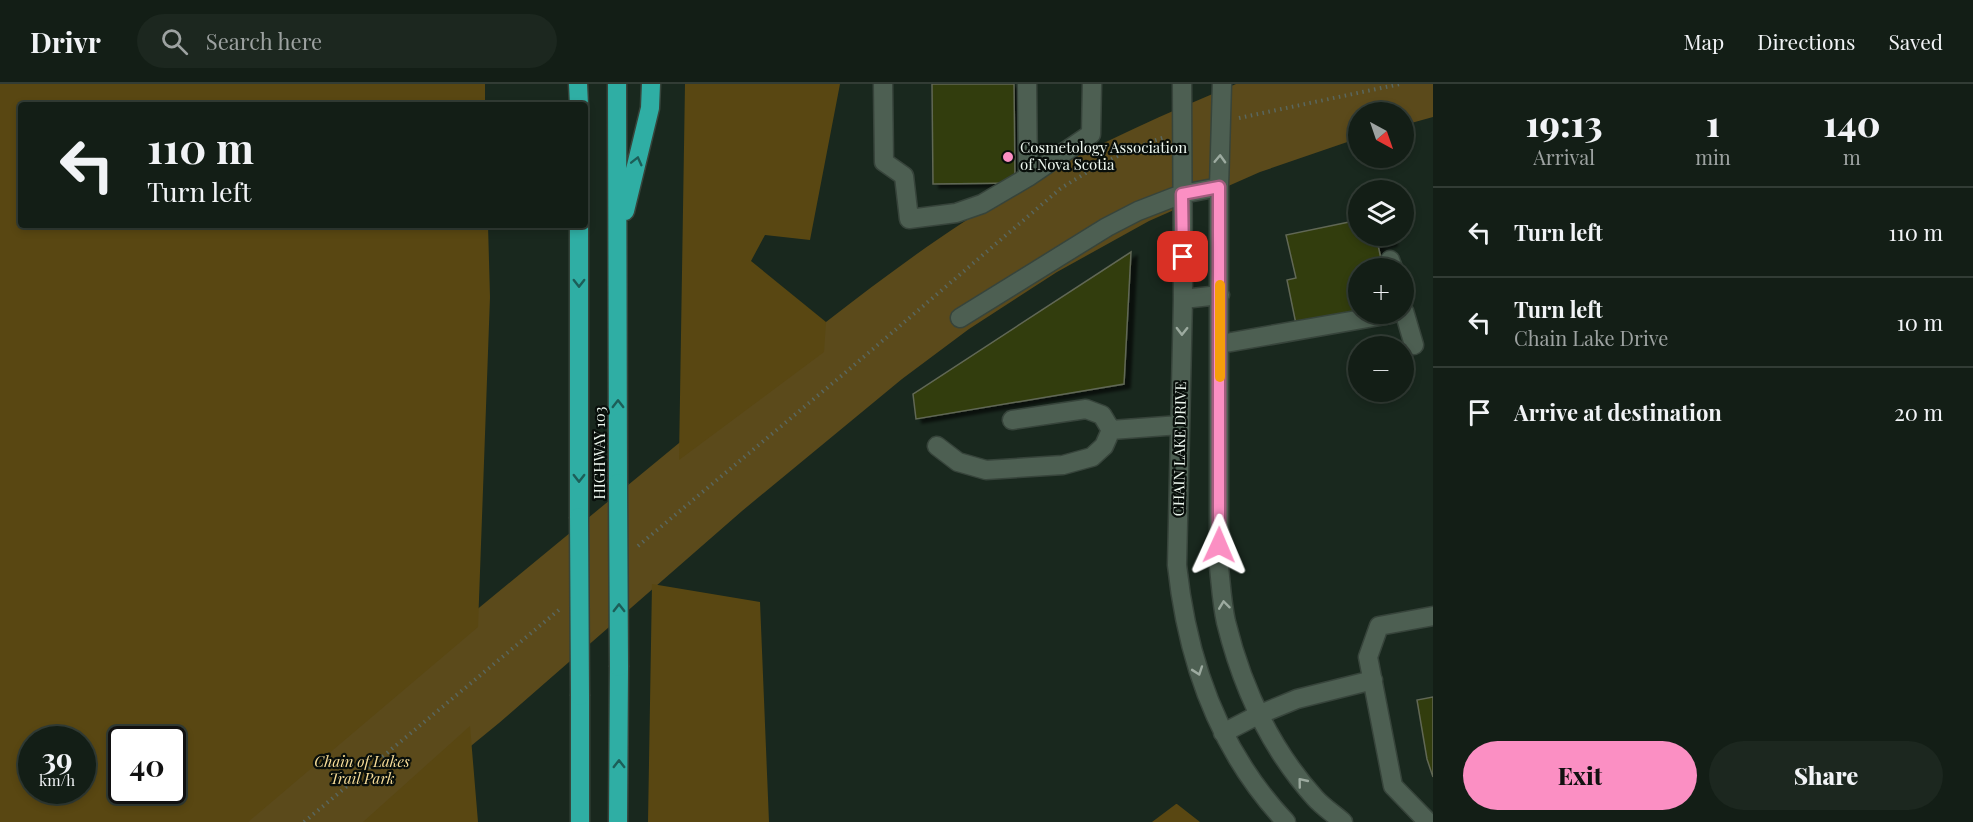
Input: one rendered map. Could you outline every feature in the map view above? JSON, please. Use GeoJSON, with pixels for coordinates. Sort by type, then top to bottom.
{"type":"FeatureCollection","features":[{"type":"Feature","properties":{"kind":"highway"},"geometry":{"type":"LineString","coordinates":[[578,84],[579,102]]}},
{"type":"Feature","properties":{"kind":"highway","name":"HIGHWAY 103"},"geometry":{"type":"LineString","coordinates":[[617,84],[618,822]]}},
{"type":"Feature","properties":{"kind":"highway"},"geometry":{"type":"LineString","coordinates":[[618,238],[650,108],[651,84]]}},
{"type":"Feature","properties":{"kind":"highway","name":"HIGHWAY 103"},"geometry":{"type":"LineString","coordinates":[[579,228],[580,822]]}},
{"type":"Feature","properties":{"kind":"street"},"geometry":{"type":"LineString","coordinates":[[883,84],[884,162],[904,176],[909,219],[956,213],[982,204],[1028,177],[1091,134],[1092,84]]}},
{"type":"Feature","properties":{"kind":"street"},"geometry":{"type":"LineString","coordinates":[[1027,84],[1028,177]]}},
{"type":"Feature","properties":{"kind":"street","name":"CHAIN LAKE DRIVE"},"geometry":{"type":"LineString","coordinates":[[1182,84],[1183,298],[1177,565],[1182,606],[1192,653],[1223,733],[1263,796],[1286,822]]}},
{"type":"Feature","properties":{"kind":"street"},"geometry":{"type":"LineString","coordinates":[[1221,84],[1219,567],[1226,620],[1239,665],[1258,715],[1287,764],[1317,800],[1343,822]]}},
{"type":"Feature","properties":{"kind":"street"},"geometry":{"type":"LineString","coordinates":[[960,318],[1107,227],[1138,211],[1182,194],[1219,187]]}},
{"type":"Feature","properties":{"kind":"street"},"geometry":{"type":"LineString","coordinates":[[1183,298],[1220,294]]}},
{"type":"Feature","properties":{"kind":"street"},"geometry":{"type":"LineString","coordinates":[[1220,344],[1348,321]]}},
{"type":"Feature","properties":{"kind":"street"},"geometry":{"type":"LineString","coordinates":[[1012,420],[1086,410],[1102,416],[1112,430]]}},
{"type":"Feature","properties":{"kind":"street"},"geometry":{"type":"LineString","coordinates":[[1112,430],[1180,425]]}},
{"type":"Feature","properties":{"kind":"street"},"geometry":{"type":"LineString","coordinates":[[937,446],[958,462],[986,470],[1063,465],[1092,457],[1104,446],[1112,430]]}},
{"type":"Feature","properties":{"kind":"street"},"geometry":{"type":"LineString","coordinates":[[1428,822],[1393,786],[1368,657],[1379,626],[1433,616]]}},
{"type":"Feature","properties":{"kind":"street"},"geometry":{"type":"LineString","coordinates":[[1223,733],[1297,699],[1373,680]]}},
{"type":"Feature","properties":{"kind":"path"},"geometry":{"type":"LineString","coordinates":[[1222,122],[1400,84]]}},
{"type":"Feature","properties":{"kind":"path"},"geometry":{"type":"LineString","coordinates":[[635,548],[1060,189],[1096,165],[1133,147],[1182,131]]}},
{"type":"Feature","properties":{"kind":"path"},"geometry":{"type":"LineString","coordinates":[[304,822],[561,608]]}},
{"type":"Feature","properties":{"kind":"green space","name":"Chain of Lakes Trail Park"},"geometry":{"type":"Polygon","coordinates":[[[1236,84],[1433,84],[1433,117],[1414,122],[1414,102],[1348,102],[1348,142],[1260,172],[1149,221],[1057,272],[969,329],[902,379],[742,511],[499,723],[378,822],[219,822],[826,322],[901,265],[1006,195],[1083,153],[1236,84]]]}},
{"type":"Feature","properties":{"kind":"shaded area"},"geometry":{"type":"Polygon","coordinates":[[[0,84],[485,84],[485,102],[18,102],[18,228],[488,228],[490,297],[478,627],[248,822],[0,822],[0,84]]]}},
{"type":"Feature","properties":{"kind":"shaded area"},"geometry":{"type":"Polygon","coordinates":[[[685,84],[840,84],[810,240],[765,235],[751,261],[826,322],[824,352],[679,460],[685,84]]]}},
{"type":"Feature","properties":{"kind":"shaded area"},"geometry":{"type":"Polygon","coordinates":[[[652,584],[760,602],[769,822],[648,822],[652,584]]]}},
{"type":"Feature","properties":{"kind":"shaded area"},"geometry":{"type":"Polygon","coordinates":[[[470,726],[478,822],[363,822],[470,726]]]}},
{"type":"Feature","properties":{"kind":"shaded area"},"geometry":{"type":"Polygon","coordinates":[[[1176,804],[1200,822],[1152,822],[1176,804]]]}},
{"type":"Feature","properties":{"kind":"building"},"geometry":{"type":"Polygon","coordinates":[[[932,84],[1014,84],[1015,183],[933,184],[932,84]]]}},
{"type":"Feature","properties":{"kind":"building"},"geometry":{"type":"Polygon","coordinates":[[[1348,222],[1348,246],[1378,246],[1381,258],[1348,258],[1348,312],[1296,324],[1287,280],[1296,278],[1286,235],[1348,222]]]}},
{"type":"Feature","properties":{"kind":"building"},"geometry":{"type":"Polygon","coordinates":[[[1131,252],[1124,384],[916,419],[913,394],[1131,252]]]}},
{"type":"Feature","properties":{"kind":"building"},"geometry":{"type":"Polygon","coordinates":[[[1433,697],[1433,777],[1427,759],[1417,700],[1433,697]]]}},
{"type":"Feature","properties":{"kind":"slow traffic"},"geometry":{"type":"LineString","coordinates":[[1220,285],[1220,377]]}},
{"type":"Feature","properties":{"kind":"place","name":"Cosmetology Association of Nova Scotia"},"geometry":{"type":"Point","coordinates":[1008,157]}},
{"type":"Feature","properties":{"kind":"route"},"geometry":{"type":"LineString","coordinates":[[1183,257],[1182,194],[1219,187],[1219,545]]}}]}
